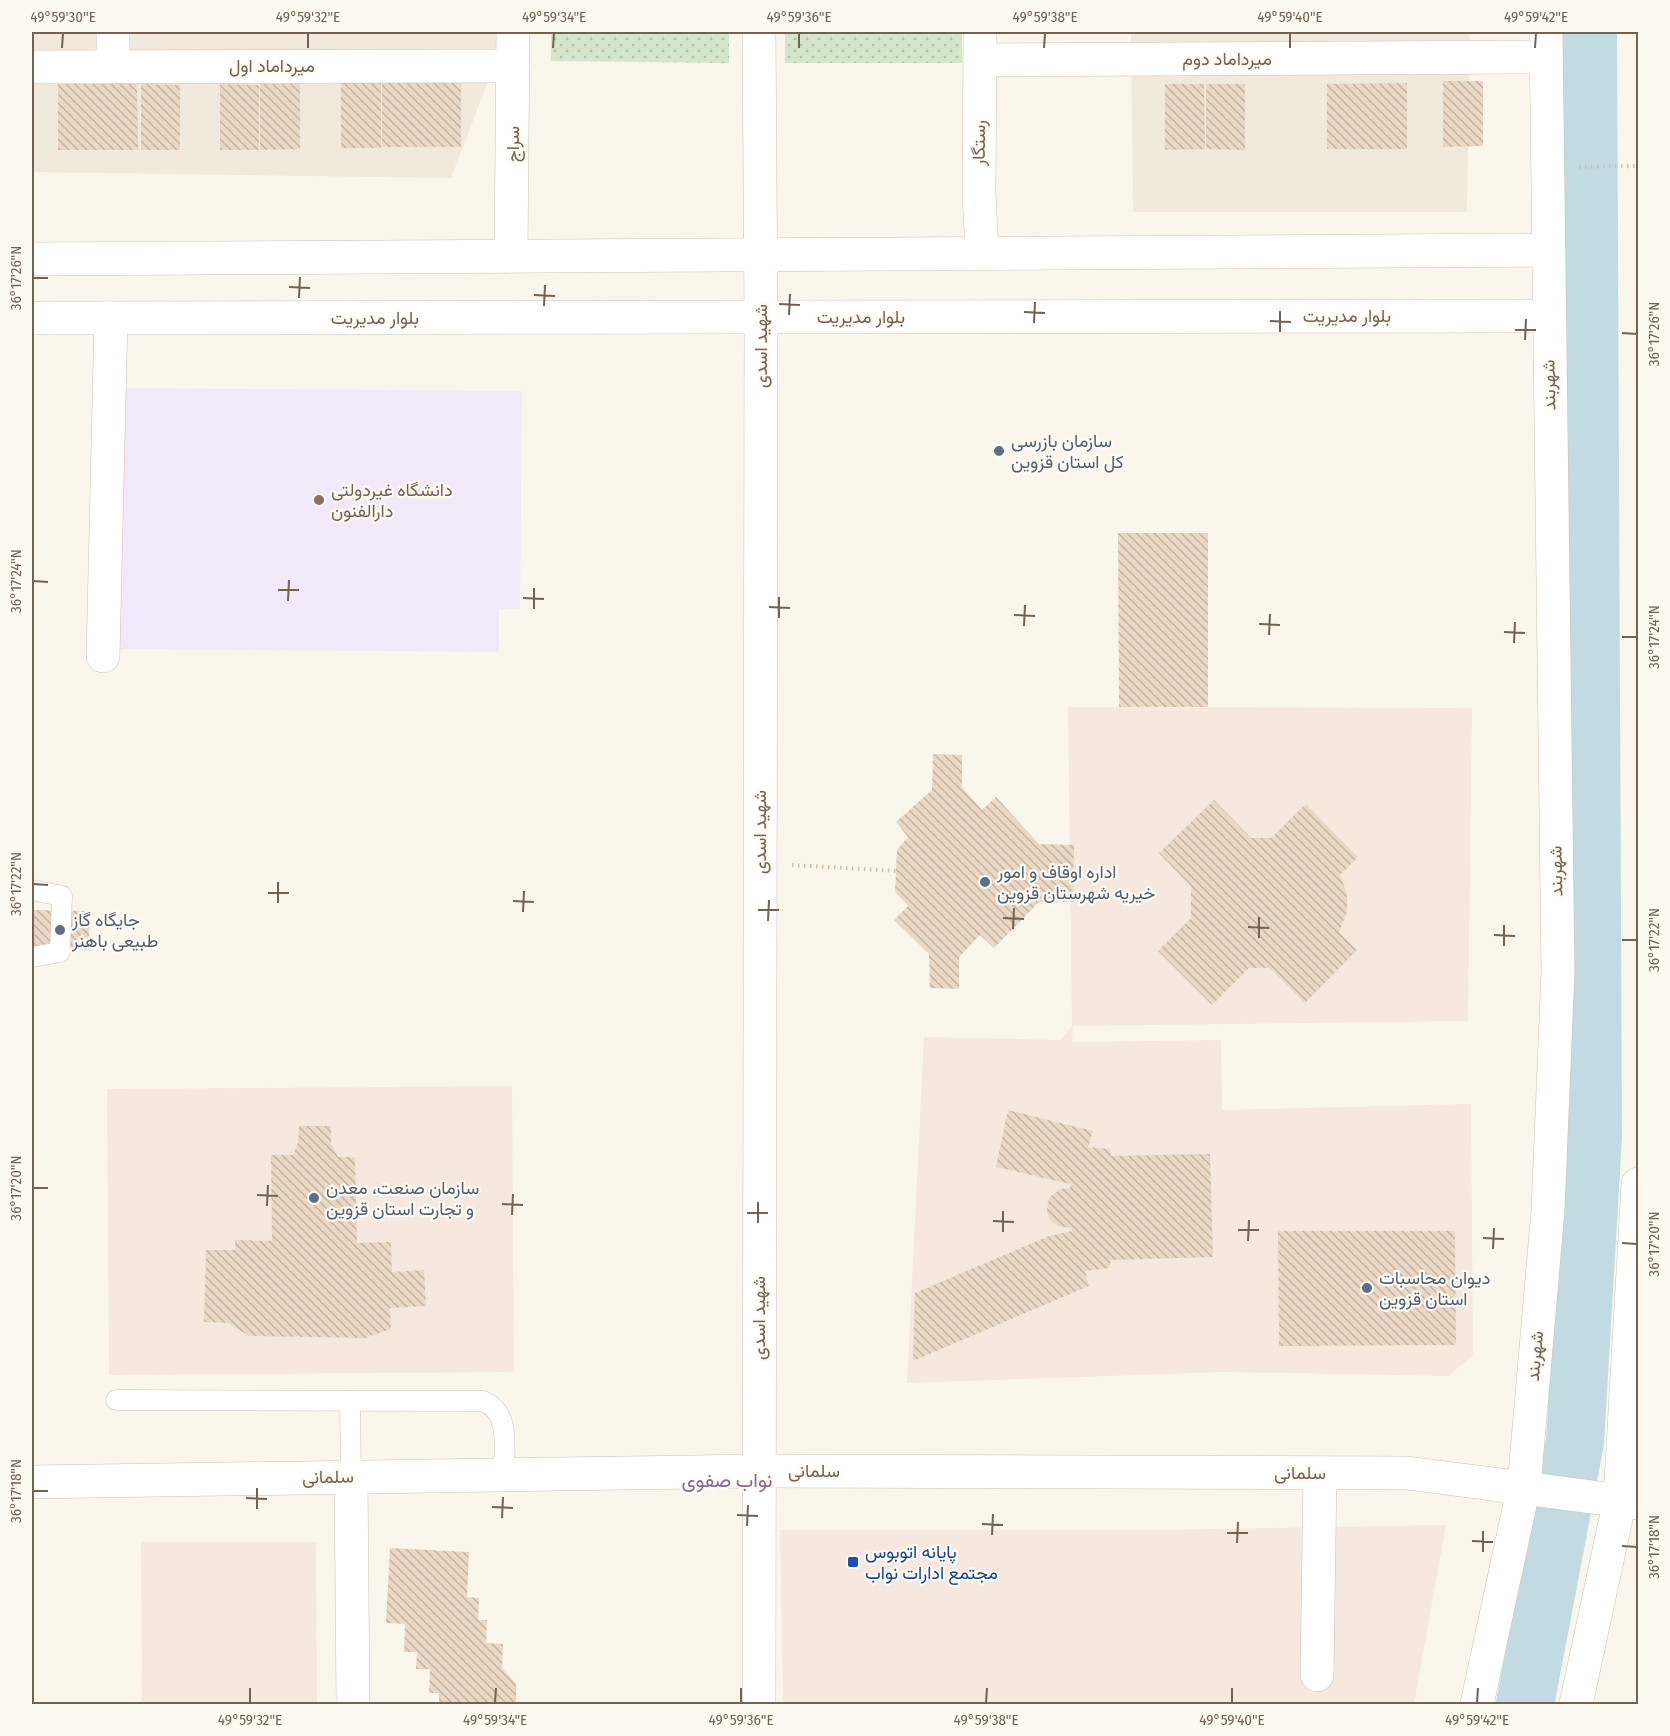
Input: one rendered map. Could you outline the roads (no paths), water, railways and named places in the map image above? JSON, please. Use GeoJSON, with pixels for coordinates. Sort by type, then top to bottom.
{"type":"FeatureCollection","features":[{"type":"Feature","properties":{"kind":"street"},"geometry":{"type":"LineString","coordinates":[[113,32],[113,66]]}},
{"type":"Feature","properties":{"kind":"street","name":"سراج"},"geometry":{"type":"LineString","coordinates":[[512,256],[513,32]]}},
{"type":"Feature","properties":{"kind":"street","name":"شهید اسدی"},"geometry":{"type":"LineString","coordinates":[[759,32],[761,317],[759,1704]]}},
{"type":"Feature","properties":{"kind":"street","name":"میرداماد دوم"},"geometry":{"type":"LineString","coordinates":[[980,46],[1546,44]]}},
{"type":"Feature","properties":{"kind":"street","name":"شهربند"},"geometry":{"type":"LineString","coordinates":[[1477,1704],[1524,1486],[1548,1210],[1558,971],[1547,316],[1546,44]]}},
{"type":"Feature","properties":{"kind":"street","name":"رستگار"},"geometry":{"type":"LineString","coordinates":[[980,46],[979,193],[982,254]]}},
{"type":"Feature","properties":{"kind":"street","name":"میرداماد اول"},"geometry":{"type":"LineString","coordinates":[[32,67],[513,66]]}},
{"type":"Feature","properties":{"kind":"street"},"geometry":{"type":"LineString","coordinates":[[32,259],[1547,250]]}},
{"type":"Feature","properties":{"kind":"street","name":"بلوار مدیریت"},"geometry":{"type":"LineString","coordinates":[[32,318],[1547,316]]}},
{"type":"Feature","properties":{"kind":"street"},"geometry":{"type":"LineString","coordinates":[[103,656],[111,318]]}},
{"type":"Feature","properties":{"kind":"street"},"geometry":{"type":"LineString","coordinates":[[1576,1704],[1629,1501],[1638,1203]]}},
{"type":"Feature","properties":{"kind":"street","name":"سلمانی"},"geometry":{"type":"LineString","coordinates":[[32,1482],[759,1470],[1407,1473],[1629,1501]]}},
{"type":"Feature","properties":{"kind":"street"},"geometry":{"type":"LineString","coordinates":[[1317,1675],[1320,1473]]}},
{"type":"Feature","properties":{"kind":"street"},"geometry":{"type":"LineString","coordinates":[[351,1476],[353,1704]]}},
{"type":"Feature","properties":{"kind":"lane"},"geometry":{"type":"LineString","coordinates":[[32,890],[62,896],[60,952],[32,957]]}},
{"type":"Feature","properties":{"kind":"lane"},"geometry":{"type":"LineString","coordinates":[[116,1400],[483,1401],[494,1406],[501,1416],[504,1474]]}},
{"type":"Feature","properties":{"kind":"lane"},"geometry":{"type":"LineString","coordinates":[[350,1401],[351,1476]]}},
{"type":"Feature","properties":{"kind":"waterway"},"geometry":{"type":"LineString","coordinates":[[1525,1704],[1575,1442],[1593,1136],[1588,32]]}},
{"type":"Feature","properties":{"kind":"place","name":"سازمان بازرسی کل استان قزوین"},"geometry":{"type":"Point","coordinates":[999,451]}},
{"type":"Feature","properties":{"kind":"place","name":"دانشگاه غیردولتی دارالفنون"},"geometry":{"type":"Point","coordinates":[319,500]}},
{"type":"Feature","properties":{"kind":"place","name":"اداره اوقاف و امور خیریه شهرستان قزوین"},"geometry":{"type":"Point","coordinates":[985,882]}},
{"type":"Feature","properties":{"kind":"place","name":"جایگاه گاز طبیعی باهنر"},"geometry":{"type":"Point","coordinates":[60,930]}},
{"type":"Feature","properties":{"kind":"place","name":"سازمان صنعت، معدن و تجارت استان قزوین"},"geometry":{"type":"Point","coordinates":[314,1198]}},
{"type":"Feature","properties":{"kind":"place","name":"دیوان محاسبات استان قزوین"},"geometry":{"type":"Point","coordinates":[1367,1288]}},
{"type":"Feature","properties":{"kind":"place","name":"پایانه اتوبوس مجتمع ادارات نواب"},"geometry":{"type":"Point","coordinates":[853,1562]}},
{"type":"Feature","properties":{"kind":"district","name":"نواب صفوی"},"geometry":{"type":"Point","coordinates":[727,1480]}}]}
